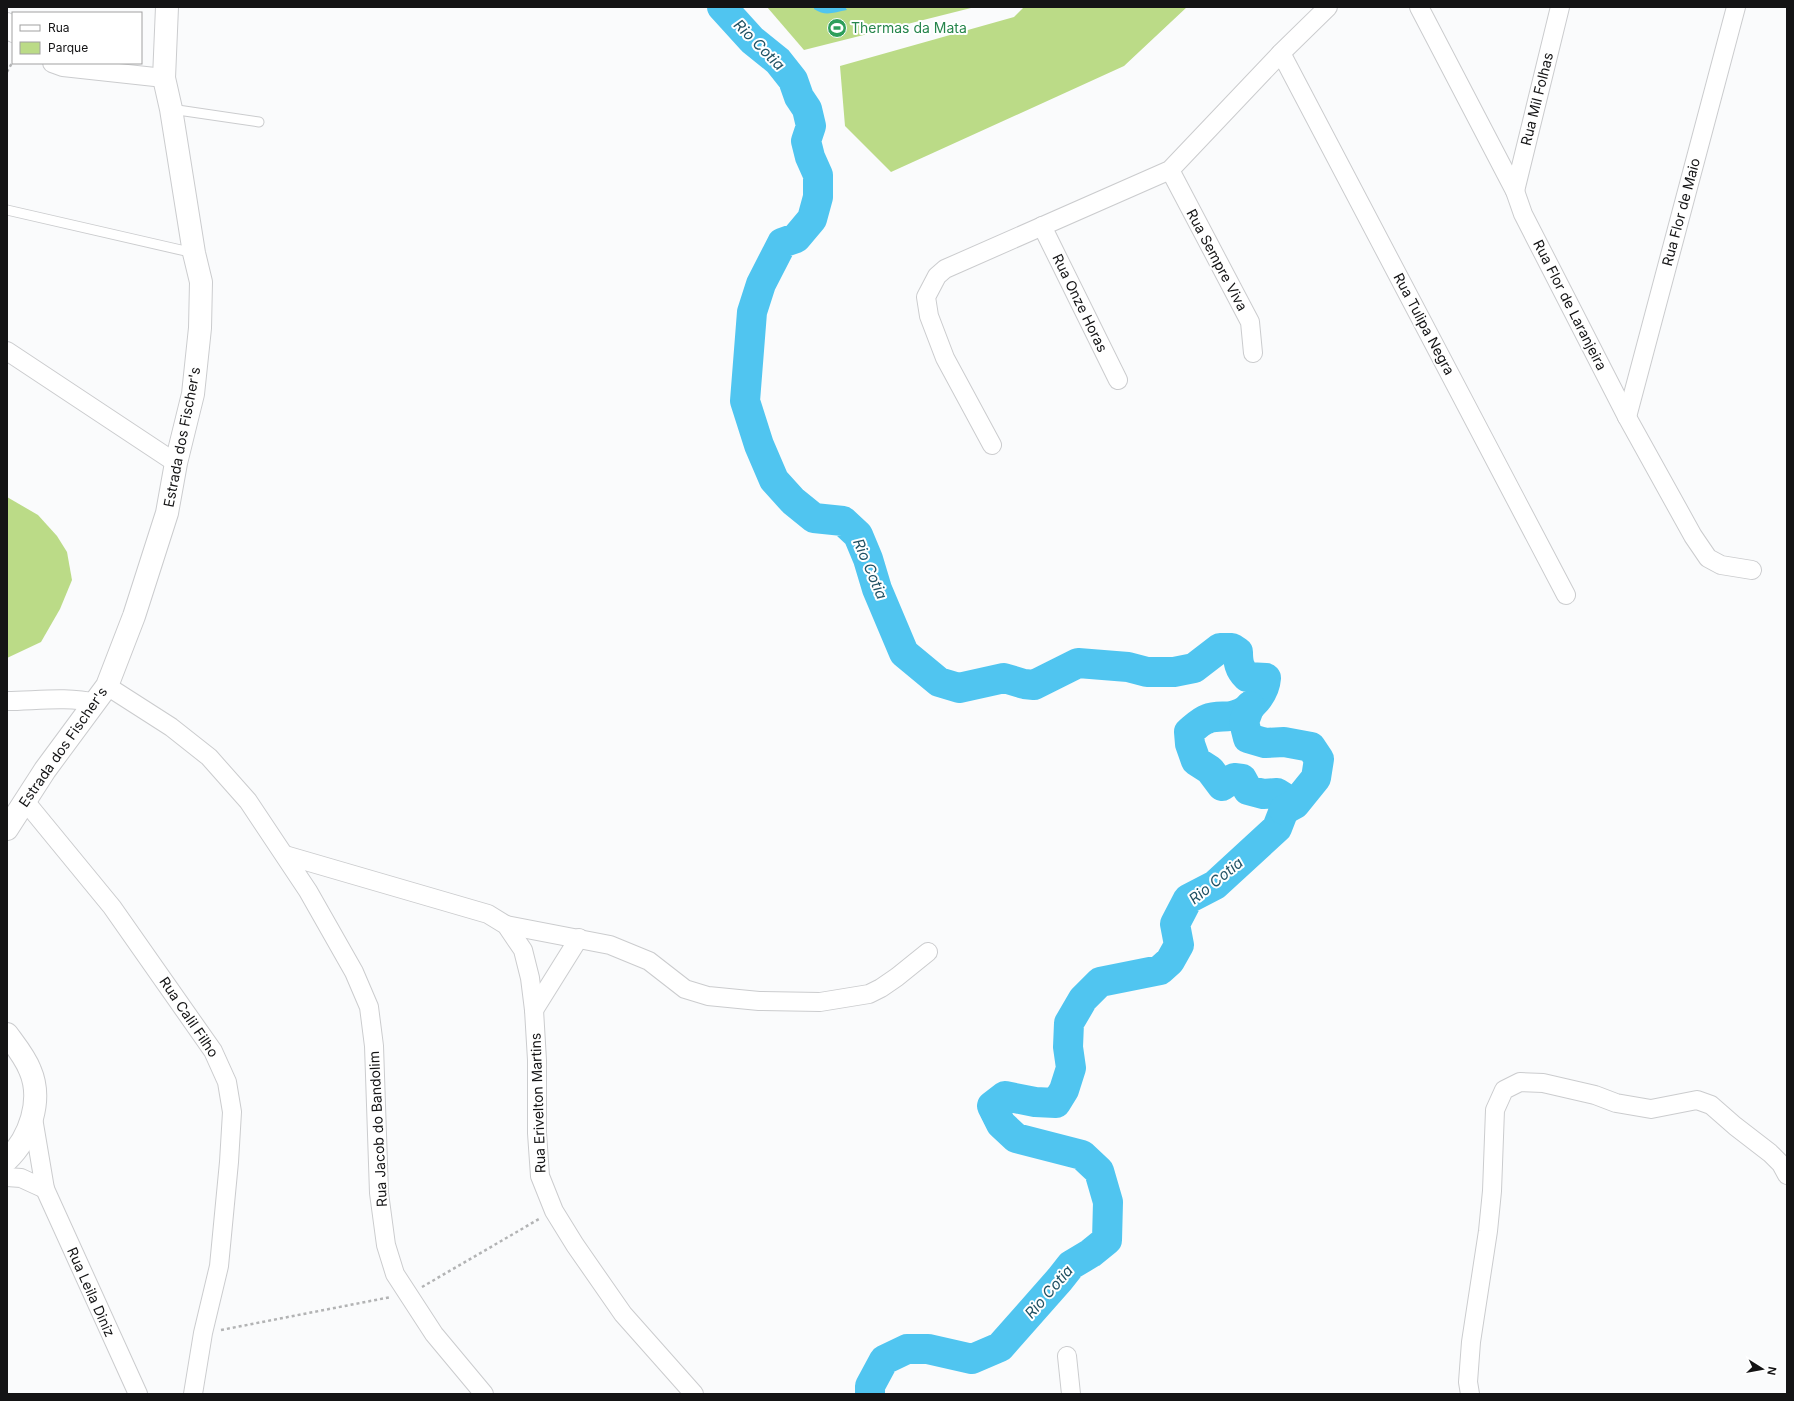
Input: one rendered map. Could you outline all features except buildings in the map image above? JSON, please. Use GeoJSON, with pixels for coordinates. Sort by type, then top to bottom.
{"type":"FeatureCollection","features":[{"type":"Feature","properties":{"kind":"street","name":"Estrada dos Fischer's"},"geometry":{"type":"LineString","coordinates":[[7,829],[45,770],[101,694],[134,616],[167,513],[176,463],[193,394],[200,328],[201,282],[194,253],[171,109],[164,78],[168,7]]}},
{"type":"Feature","properties":{"kind":"street"},"geometry":{"type":"LineString","coordinates":[[992,445],[945,358],[929,316],[926,297],[937,276],[945,269],[1170,170],[1281,53],[1328,7]]}},
{"type":"Feature","properties":{"kind":"street","name":"Rua Flor de Laranjeira"},"geometry":{"type":"LineString","coordinates":[[1418,7],[1515,192],[1523,214],[1627,417],[1693,536],[1708,558],[1721,565],[1752,570]]}},
{"type":"Feature","properties":{"kind":"street","name":"Rua Mil Folhas"},"geometry":{"type":"LineString","coordinates":[[1515,192],[1560,7]]}},
{"type":"Feature","properties":{"kind":"street","name":"Rua Flor de Maio"},"geometry":{"type":"LineString","coordinates":[[1627,417],[1736,7]]}},
{"type":"Feature","properties":{"kind":"street"},"geometry":{"type":"LineString","coordinates":[[7,22],[12,31]]}},
{"type":"Feature","properties":{"kind":"street","name":"Rua Tulipa Negra"},"geometry":{"type":"LineString","coordinates":[[1281,53],[1566,595]]}},
{"type":"Feature","properties":{"kind":"street"},"geometry":{"type":"LineString","coordinates":[[55,64],[63,67],[164,78]]}},
{"type":"Feature","properties":{"kind":"street","name":"Rua Sempre Viva"},"geometry":{"type":"LineString","coordinates":[[1170,170],[1250,322],[1253,354]]}},
{"type":"Feature","properties":{"kind":"street","name":"Rua Onze Horas"},"geometry":{"type":"LineString","coordinates":[[1042,226],[1118,380]]}},
{"type":"Feature","properties":{"kind":"street"},"geometry":{"type":"LineString","coordinates":[[7,351],[176,463]]}},
{"type":"Feature","properties":{"kind":"street"},"geometry":{"type":"LineString","coordinates":[[7,701],[73,700],[101,694]]}},
{"type":"Feature","properties":{"kind":"street","name":"Rua Jacob do Bandolim"},"geometry":{"type":"LineString","coordinates":[[101,694],[171,727],[209,757],[248,801],[285,855],[308,891],[354,972],[369,1007],[374,1046],[380,1193],[386,1245],[395,1274],[434,1334],[484,1394]]}},
{"type":"Feature","properties":{"kind":"street","name":"Rua Calil Filho"},"geometry":{"type":"LineString","coordinates":[[25,801],[112,907],[213,1051],[227,1082],[231,1120],[229,1162],[220,1258],[203,1333],[193,1394]]}},
{"type":"Feature","properties":{"kind":"street"},"geometry":{"type":"LineString","coordinates":[[285,855],[488,914],[506,925],[610,945],[648,961],[685,989],[697,993],[759,1001],[792,1003],[820,1002],[869,994],[897,977],[928,952]]}},
{"type":"Feature","properties":{"kind":"street","name":"Rua Erivelton Martins"},"geometry":{"type":"LineString","coordinates":[[506,925],[523,950],[530,978],[534,1010],[537,1060],[537,1134],[540,1176],[554,1211],[575,1246],[623,1314],[694,1394]]}},
{"type":"Feature","properties":{"kind":"street"},"geometry":{"type":"LineString","coordinates":[[534,1010],[579,938]]}},
{"type":"Feature","properties":{"kind":"street"},"geometry":{"type":"LineString","coordinates":[[7,1034],[30,1070],[35,1091],[33,1118],[15,1152],[7,1160]]}},
{"type":"Feature","properties":{"kind":"street"},"geometry":{"type":"LineString","coordinates":[[1470,1394],[1468,1382],[1471,1342],[1488,1231],[1492,1191],[1495,1110],[1504,1090],[1520,1082],[1543,1083],[1595,1095],[1616,1103],[1650,1109],[1697,1100],[1704,1102],[1711,1105],[1770,1153],[1781,1164],[1787,1175]]}},
{"type":"Feature","properties":{"kind":"street","name":"Rua Leila Diniz"},"geometry":{"type":"LineString","coordinates":[[33,1118],[45,1189],[138,1394]]}},
{"type":"Feature","properties":{"kind":"street"},"geometry":{"type":"LineString","coordinates":[[7,1177],[21,1178],[45,1189]]}},
{"type":"Feature","properties":{"kind":"street"},"geometry":{"type":"LineString","coordinates":[[1068,1356],[1072,1394]]}},
{"type":"Feature","properties":{"kind":"lane"},"geometry":{"type":"LineString","coordinates":[[171,109],[259,122]]}},
{"type":"Feature","properties":{"kind":"lane"},"geometry":{"type":"LineString","coordinates":[[7,210],[194,253]]}},
{"type":"Feature","properties":{"kind":"path"},"geometry":{"type":"LineString","coordinates":[[7,72],[12,63]]}},
{"type":"Feature","properties":{"kind":"green space","name":"Thermas da Mata"},"geometry":{"type":"Polygon","coordinates":[[[767,7],[975,7],[804,50],[767,7]]]}},
{"type":"Feature","properties":{"kind":"green space"},"geometry":{"type":"Polygon","coordinates":[[[1024,7],[1187,7],[1124,66],[891,172],[845,126],[840,66],[1014,17],[1024,7]]]}},
{"type":"Feature","properties":{"kind":"green space"},"geometry":{"type":"Polygon","coordinates":[[[7,497],[38,515],[57,536],[67,552],[72,580],[60,609],[41,642],[7,658],[7,497]]]}},
{"type":"Feature","properties":{"kind":"water"},"geometry":{"type":"Polygon","coordinates":[[[814,7],[845,7],[847,10],[834,13],[822,13],[814,9],[814,7]]]}},
{"type":"Feature","properties":{"kind":"waterway","name":"Rio Cotia"},"geometry":{"type":"LineString","coordinates":[[722,7],[752,40],[778,61],[793,80],[799,97],[807,109],[811,126],[806,141],[810,157],[818,175],[818,197],[812,219],[796,238],[782,243],[761,284],[752,312],[745,401],[759,445],[774,480],[793,501],[814,518],[843,521],[858,535],[868,559],[877,589],[904,653],[939,682],[959,688],[1004,678],[1024,684],[1034,685],[1078,663],[1128,667],[1147,672],[1174,672],[1194,668],[1220,648],[1232,648],[1238,652],[1238,659],[1242,671],[1247,677],[1266,678],[1265,684],[1256,701],[1246,710],[1232,716],[1207,719],[1189,732],[1190,744],[1196,761],[1210,770],[1222,786],[1234,778],[1242,779],[1248,790],[1263,794],[1277,793],[1285,798],[1284,810],[1277,828],[1215,885],[1188,899],[1175,924],[1179,945],[1170,961],[1160,970],[1100,982],[1083,999],[1069,1023],[1068,1047],[1071,1068],[1064,1090],[1056,1103],[1035,1102],[1005,1096],[992,1106],[1001,1124],[1016,1138],[1082,1155],[1099,1171],[1108,1202],[1107,1240],[1091,1253],[1071,1265],[1000,1347],[972,1359],[928,1349],[907,1349],[884,1360],[870,1386],[870,1394]]}},
{"type":"Feature","properties":{"kind":"waterway","name":"Rio Cotia"},"geometry":{"type":"LineString","coordinates":[[1250,706],[1244,722],[1248,738],[1265,743],[1284,742],[1311,747],[1319,759],[1316,778],[1295,804],[1284,810]]}},
{"type":"Feature","properties":{"kind":"place","name":"Thermas da Mata"},"geometry":{"type":"Point","coordinates":[837,28]}}]}
